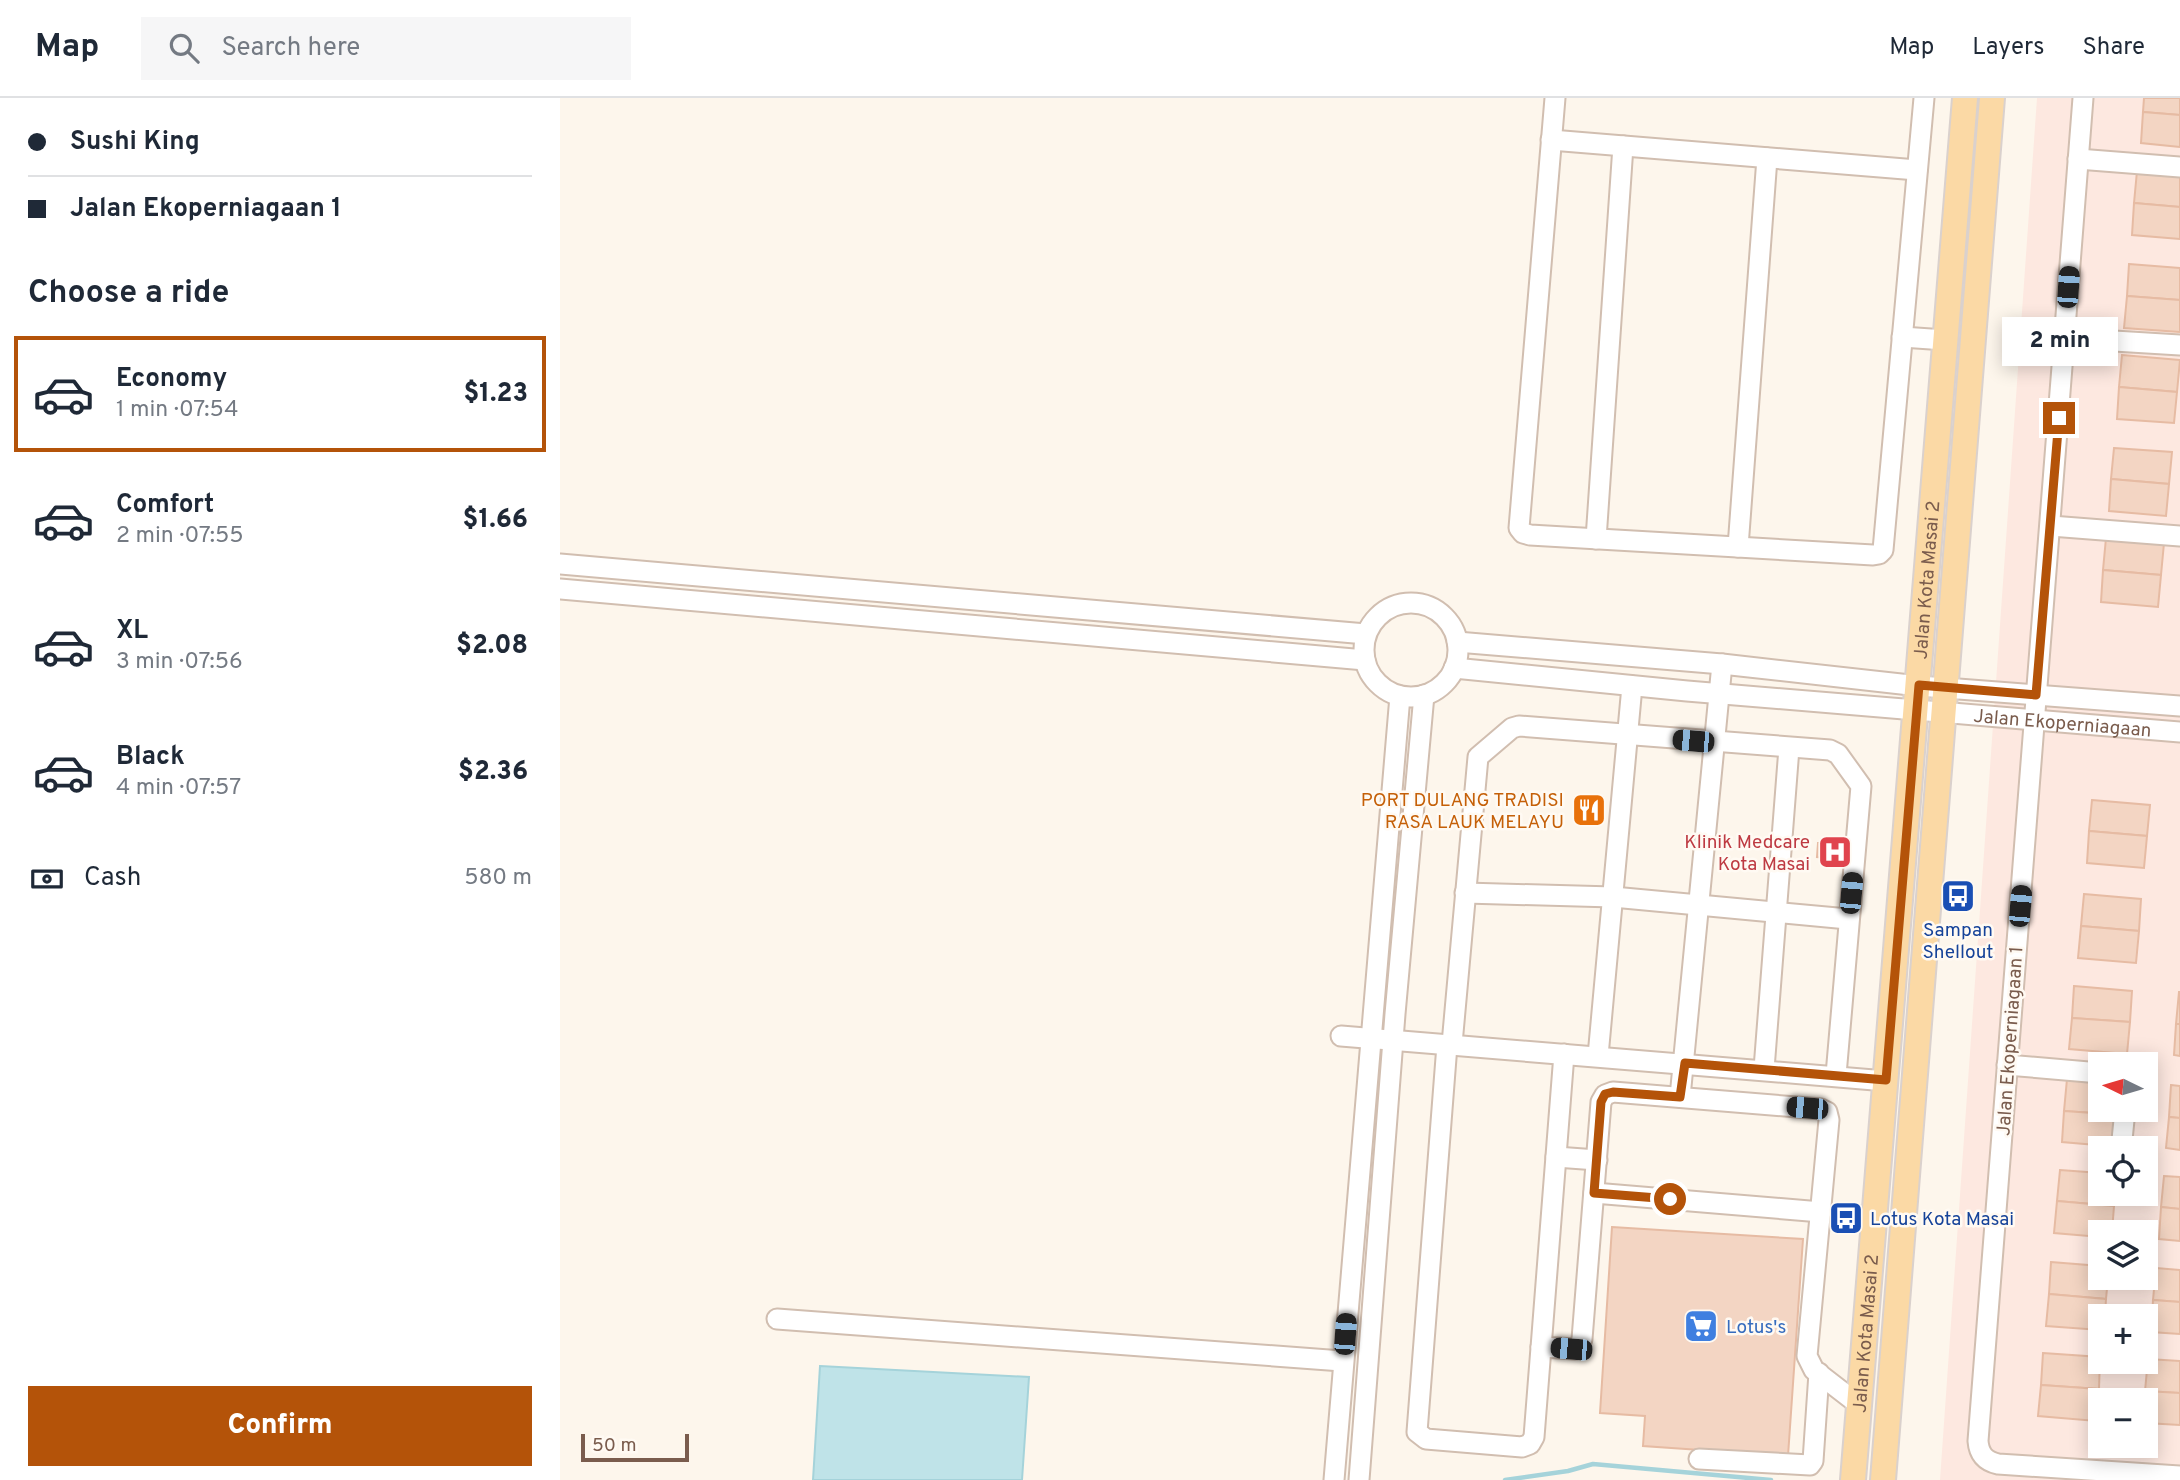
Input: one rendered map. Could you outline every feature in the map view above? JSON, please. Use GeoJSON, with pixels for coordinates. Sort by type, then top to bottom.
{"type":"FeatureCollection","features":[{"type":"Feature","properties":{"kind":"main road","name":"Jalan Kota Masai 2"},"geometry":{"type":"LineString","coordinates":[[1853,1480],[1965,98]]}},
{"type":"Feature","properties":{"kind":"main road","name":"Jalan Kota Masai 2"},"geometry":{"type":"LineString","coordinates":[[1882,1480],[1992,98]]}},
{"type":"Feature","properties":{"kind":"street"},"geometry":{"type":"LineString","coordinates":[[1555,98],[1519,528],[1530,535],[1880,554],[1883,550],[1924,98]]}},
{"type":"Feature","properties":{"kind":"street","name":"Jalan Ekoperniagaan 1"},"geometry":{"type":"LineString","coordinates":[[2083,98],[2052,526],[2036,695],[1978,1441],[1981,1454],[1986,1459],[2006,1465],[2180,1476]]}},
{"type":"Feature","properties":{"kind":"street"},"geometry":{"type":"LineString","coordinates":[[1551,139],[1917,170]]}},
{"type":"Feature","properties":{"kind":"street"},"geometry":{"type":"LineString","coordinates":[[1596,539],[1623,146]]}},
{"type":"Feature","properties":{"kind":"street"},"geometry":{"type":"LineString","coordinates":[[1738,547],[1767,158]]}},
{"type":"Feature","properties":{"kind":"street"},"geometry":{"type":"LineString","coordinates":[[2078,159],[2180,167]]}},
{"type":"Feature","properties":{"kind":"street"},"geometry":{"type":"LineString","coordinates":[[1902,337],[1945,340]]}},
{"type":"Feature","properties":{"kind":"street"},"geometry":{"type":"LineString","coordinates":[[2064,338],[2180,345]]}},
{"type":"Feature","properties":{"kind":"street"},"geometry":{"type":"LineString","coordinates":[[2052,526],[2180,536]]}},
{"type":"Feature","properties":{"kind":"street"},"geometry":{"type":"LineString","coordinates":[[560,564],[1366,634]]}},
{"type":"Feature","properties":{"kind":"street"},"geometry":{"type":"LineString","coordinates":[[560,589],[1365,660]]}},
{"type":"Feature","properties":{"kind":"street"},"geometry":{"type":"LineString","coordinates":[[1415,603],[1430,607],[1443,615],[1452,628],[1457,642],[1454,668],[1447,680],[1436,690],[1423,695],[1400,696],[1384,688],[1371,676],[1365,660],[1366,634],[1374,620],[1385,610],[1400,604],[1415,603]]}},
{"type":"Feature","properties":{"kind":"street","name":"Jalan Ekoperniagaan"},"geometry":{"type":"LineString","coordinates":[[1457,642],[1722,664],[1946,688],[2180,706]]}},
{"type":"Feature","properties":{"kind":"street"},"geometry":{"type":"LineString","coordinates":[[1680,1097],[1722,664]]}},
{"type":"Feature","properties":{"kind":"street","name":"Jalan Ekoperniagaan"},"geometry":{"type":"LineString","coordinates":[[1454,668],[1719,694],[2180,732]]}},
{"type":"Feature","properties":{"kind":"street"},"geometry":{"type":"LineString","coordinates":[[1598,1056],[1632,686]]}},
{"type":"Feature","properties":{"kind":"street"},"geometry":{"type":"LineString","coordinates":[[1359,1480],[1423,695]]}},
{"type":"Feature","properties":{"kind":"street"},"geometry":{"type":"LineString","coordinates":[[1334,1480],[1369,1038],[1400,696]]}},
{"type":"Feature","properties":{"kind":"street"},"geometry":{"type":"LineString","coordinates":[[1564,1054],[1534,1437],[1530,1444],[1522,1447],[1426,1439],[1419,1436],[1417,1427],[1449,1044],[1479,754],[1517,726],[1833,751],[1861,786],[1836,1075]]}},
{"type":"Feature","properties":{"kind":"street"},"geometry":{"type":"LineString","coordinates":[[1764,1069],[1789,748]]}},
{"type":"Feature","properties":{"kind":"street"},"geometry":{"type":"LineString","coordinates":[[1465,893],[1613,897],[1848,919]]}},
{"type":"Feature","properties":{"kind":"street"},"geometry":{"type":"LineString","coordinates":[[1341,1036],[1886,1080]]}},
{"type":"Feature","properties":{"kind":"street"},"geometry":{"type":"LineString","coordinates":[[2007,1065],[2088,1072]]}},
{"type":"Feature","properties":{"kind":"street"},"geometry":{"type":"LineString","coordinates":[[1541,1347],[1571,1349],[1581,1343],[1601,1102],[1605,1094],[1613,1092],[1825,1110],[1829,1120],[1807,1356],[1810,1364],[1819,1373],[1858,1404]]}},
{"type":"Feature","properties":{"kind":"street"},"geometry":{"type":"LineString","coordinates":[[1556,1157],[1597,1160]]}},
{"type":"Feature","properties":{"kind":"street"},"geometry":{"type":"LineString","coordinates":[[1594,1193],[1821,1212]]}},
{"type":"Feature","properties":{"kind":"street"},"geometry":{"type":"LineString","coordinates":[[777,1319],[1342,1361]]}},
{"type":"Feature","properties":{"kind":"street"},"geometry":{"type":"LineString","coordinates":[[1699,1459],[1807,1466],[1812,1464],[1819,1373]]}},
{"type":"Feature","properties":{"kind":"shaded area"},"geometry":{"type":"Polygon","coordinates":[[[2037,98],[2180,98],[2180,1480],[1940,1480],[2037,98]]]}},
{"type":"Feature","properties":{"kind":"water"},"geometry":{"type":"Polygon","coordinates":[[[820,1366],[1029,1377],[1022,1480],[813,1480],[820,1366]]]}},
{"type":"Feature","properties":{"kind":"building"},"geometry":{"type":"Polygon","coordinates":[[[2144,98],[2180,98],[2180,115],[2143,112],[2144,98]]]}},
{"type":"Feature","properties":{"kind":"building"},"geometry":{"type":"Polygon","coordinates":[[[2143,112],[2180,115],[2180,147],[2141,143],[2143,112]]]}},
{"type":"Feature","properties":{"kind":"building"},"geometry":{"type":"Polygon","coordinates":[[[2137,171],[2180,175],[2180,207],[2134,203],[2137,171]]]}},
{"type":"Feature","properties":{"kind":"building"},"geometry":{"type":"Polygon","coordinates":[[[2134,203],[2180,207],[2180,239],[2132,235],[2134,203]]]}},
{"type":"Feature","properties":{"kind":"building"},"geometry":{"type":"Polygon","coordinates":[[[2129,264],[2180,268],[2180,300],[2127,296],[2129,264]]]}},
{"type":"Feature","properties":{"kind":"building"},"geometry":{"type":"Polygon","coordinates":[[[2127,296],[2180,300],[2180,332],[2124,328],[2127,296]]]}},
{"type":"Feature","properties":{"kind":"building"},"geometry":{"type":"Polygon","coordinates":[[[2122,355],[2180,360],[2177,392],[2119,387],[2122,355]]]}},
{"type":"Feature","properties":{"kind":"building"},"geometry":{"type":"Polygon","coordinates":[[[2119,387],[2177,392],[2174,423],[2117,419],[2119,387]]]}},
{"type":"Feature","properties":{"kind":"building"},"geometry":{"type":"Polygon","coordinates":[[[2114,448],[2172,452],[2169,484],[2111,479],[2114,448]]]}},
{"type":"Feature","properties":{"kind":"building"},"geometry":{"type":"Polygon","coordinates":[[[2111,479],[2169,484],[2166,516],[2109,511],[2111,479]]]}},
{"type":"Feature","properties":{"kind":"building"},"geometry":{"type":"Polygon","coordinates":[[[2106,538],[2164,543],[2161,575],[2103,570],[2106,538]]]}},
{"type":"Feature","properties":{"kind":"building"},"geometry":{"type":"Polygon","coordinates":[[[2103,570],[2161,575],[2158,607],[2101,602],[2103,570]]]}},
{"type":"Feature","properties":{"kind":"building"},"geometry":{"type":"Polygon","coordinates":[[[2092,800],[2150,805],[2147,836],[2089,831],[2092,800]]]}},
{"type":"Feature","properties":{"kind":"building"},"geometry":{"type":"Polygon","coordinates":[[[2089,831],[2147,836],[2144,868],[2087,863],[2089,831]]]}},
{"type":"Feature","properties":{"kind":"building","name":"Klinik Medcare Kota Masai"},"geometry":{"type":"Polygon","coordinates":[[[1818,843],[1853,846],[1852,860],[1817,857],[1818,843]]]}},
{"type":"Feature","properties":{"kind":"building"},"geometry":{"type":"Polygon","coordinates":[[[2084,894],[2141,899],[2139,931],[2081,926],[2084,894]]]}},
{"type":"Feature","properties":{"kind":"building"},"geometry":{"type":"Polygon","coordinates":[[[2081,926],[2139,931],[2136,963],[2078,958],[2081,926]]]}},
{"type":"Feature","properties":{"kind":"building"},"geometry":{"type":"Polygon","coordinates":[[[2074,986],[2132,991],[2130,1022],[2072,1018],[2074,986]]]}},
{"type":"Feature","properties":{"kind":"building"},"geometry":{"type":"Polygon","coordinates":[[[2179,992],[2180,1024],[2176,1024],[2179,992]]]}},
{"type":"Feature","properties":{"kind":"building"},"geometry":{"type":"Polygon","coordinates":[[[2072,1018],[2130,1022],[2127,1052],[2069,1049],[2072,1018]]]}},
{"type":"Feature","properties":{"kind":"building"},"geometry":{"type":"Polygon","coordinates":[[[2176,1024],[2180,1024],[2180,1056],[2174,1055],[2176,1024]]]}},
{"type":"Feature","properties":{"kind":"building"},"geometry":{"type":"Polygon","coordinates":[[[2067,1079],[2088,1081],[2088,1113],[2064,1111],[2067,1079]]]}},
{"type":"Feature","properties":{"kind":"building"},"geometry":{"type":"Polygon","coordinates":[[[2171,1085],[2180,1086],[2180,1118],[2169,1117],[2171,1085]]]}},
{"type":"Feature","properties":{"kind":"building"},"geometry":{"type":"Polygon","coordinates":[[[2064,1111],[2088,1113],[2088,1122],[2121,1122],[2120,1136],[2088,1136],[2088,1144],[2062,1142],[2064,1111]]]}},
{"type":"Feature","properties":{"kind":"building"},"geometry":{"type":"Polygon","coordinates":[[[2169,1117],[2180,1118],[2180,1150],[2166,1148],[2169,1117]]]}},
{"type":"Feature","properties":{"kind":"building"},"geometry":{"type":"Polygon","coordinates":[[[2060,1170],[2088,1172],[2088,1204],[2057,1201],[2060,1170]]]}},
{"type":"Feature","properties":{"kind":"building"},"geometry":{"type":"Polygon","coordinates":[[[2164,1176],[2180,1177],[2180,1209],[2161,1207],[2164,1176]]]}},
{"type":"Feature","properties":{"kind":"building"},"geometry":{"type":"Polygon","coordinates":[[[2057,1201],[2088,1204],[2088,1206],[2114,1206],[2113,1220],[2088,1220],[2088,1236],[2054,1233],[2057,1201]]]}},
{"type":"Feature","properties":{"kind":"building"},"geometry":{"type":"Polygon","coordinates":[[[2161,1207],[2180,1209],[2180,1241],[2159,1239],[2161,1207]]]}},
{"type":"Feature","properties":{"kind":"building","name":"Lotus's"},"geometry":{"type":"Polygon","coordinates":[[[1612,1227],[1803,1239],[1788,1456],[1643,1446],[1645,1416],[1600,1413],[1612,1227]]]}},
{"type":"Feature","properties":{"kind":"building"},"geometry":{"type":"Polygon","coordinates":[[[2051,1262],[2088,1265],[2088,1290],[2107,1290],[2106,1299],[2049,1294],[2051,1262]]]}},
{"type":"Feature","properties":{"kind":"building"},"geometry":{"type":"Polygon","coordinates":[[[2158,1268],[2180,1270],[2180,1302],[2153,1300],[2154,1290],[2158,1290],[2158,1268]]]}},
{"type":"Feature","properties":{"kind":"building"},"geometry":{"type":"Polygon","coordinates":[[[2049,1294],[2106,1299],[2106,1304],[2088,1304],[2088,1329],[2046,1326],[2049,1294]]]}},
{"type":"Feature","properties":{"kind":"building"},"geometry":{"type":"Polygon","coordinates":[[[2153,1300],[2180,1302],[2180,1334],[2158,1332],[2158,1304],[2153,1304],[2153,1300]]]}},
{"type":"Feature","properties":{"kind":"building"},"geometry":{"type":"Polygon","coordinates":[[[2043,1353],[2088,1356],[2088,1374],[2099,1374],[2099,1388],[2041,1385],[2043,1353]]]}},
{"type":"Feature","properties":{"kind":"building"},"geometry":{"type":"Polygon","coordinates":[[[2158,1360],[2180,1361],[2180,1393],[2145,1388],[2147,1374],[2158,1374],[2158,1360]]]}},
{"type":"Feature","properties":{"kind":"building"},"geometry":{"type":"Polygon","coordinates":[[[2041,1385],[2088,1388],[2088,1420],[2038,1416],[2041,1385]]]}},
{"type":"Feature","properties":{"kind":"building"},"geometry":{"type":"Polygon","coordinates":[[[2158,1392],[2180,1393],[2180,1425],[2158,1424],[2158,1392]]]}},
{"type":"Feature","properties":{"kind":"waterway"},"geometry":{"type":"LineString","coordinates":[[1505,1480],[1568,1471],[1593,1464],[1771,1480]]}},
{"type":"Feature","properties":{"kind":"place","name":"PORT DULANG TRADISI RASA LAUK MELAYU"},"geometry":{"type":"Point","coordinates":[1589,810]}},
{"type":"Feature","properties":{"kind":"place","name":"Klinik Medcare Kota Masai"},"geometry":{"type":"Point","coordinates":[1835,852]}},
{"type":"Feature","properties":{"kind":"place","name":"Sampan Shellout"},"geometry":{"type":"Point","coordinates":[1958,896]}},
{"type":"Feature","properties":{"kind":"place","name":"Lotus Kota Masai"},"geometry":{"type":"Point","coordinates":[1846,1218]}},
{"type":"Feature","properties":{"kind":"place","name":"Lotus's"},"geometry":{"type":"Point","coordinates":[1701,1326]}},
{"type":"Feature","properties":{"kind":"route"},"geometry":{"type":"LineString","coordinates":[[1670,1199],[1594,1193],[1601,1102],[1605,1094],[1613,1092],[1680,1097],[1685,1063],[1886,1080],[1919,685],[2036,695],[2059,418]]}}]}
